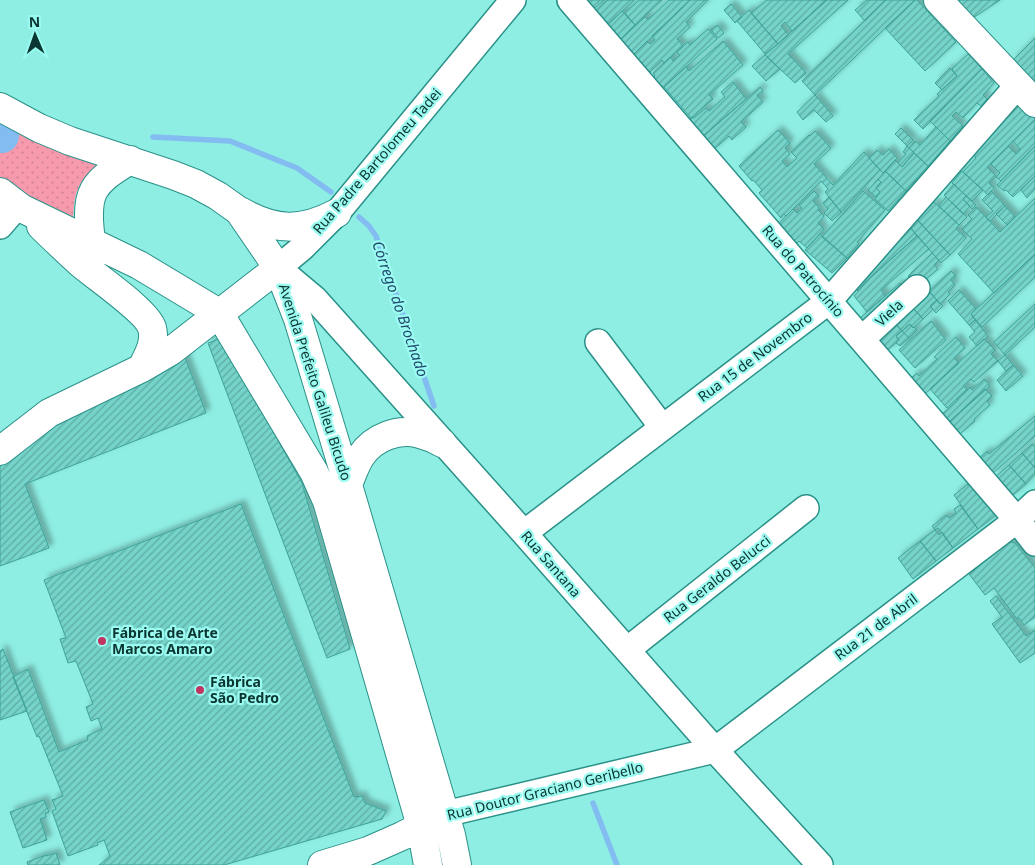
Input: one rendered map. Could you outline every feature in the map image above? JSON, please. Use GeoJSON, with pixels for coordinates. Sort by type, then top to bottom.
{"type":"FeatureCollection","features":[{"type":"Feature","properties":{"kind":"main road"},"geometry":{"type":"LineString","coordinates":[[938,0],[1029,92]]}},
{"type":"Feature","properties":{"kind":"main road","name":"Avenida Prefeito Galileu Bicudo"},"geometry":{"type":"LineString","coordinates":[[0,107],[39,128],[70,141],[173,175],[196,184],[218,196],[239,211],[278,268],[298,319],[348,485],[451,835],[456,865]]}},
{"type":"Feature","properties":{"kind":"main road"},"geometry":{"type":"LineString","coordinates":[[101,280],[90,241],[90,204],[94,190],[104,178],[130,160]]}},
{"type":"Feature","properties":{"kind":"main road"},"geometry":{"type":"LineString","coordinates":[[13,202],[81,264],[150,322],[153,342],[142,368]]}},
{"type":"Feature","properties":{"kind":"main road","name":"Avenida Prefeito Galileu Bicudo"},"geometry":{"type":"LineString","coordinates":[[13,202],[139,265],[220,313],[314,472],[327,501],[421,826],[428,865]]}},
{"type":"Feature","properties":{"kind":"main road"},"geometry":{"type":"LineString","coordinates":[[239,211],[271,225],[288,227],[305,226],[322,221],[337,213]]}},
{"type":"Feature","properties":{"kind":"main road","name":"Rua Padre Bartolomeu Tadei"},"geometry":{"type":"LineString","coordinates":[[0,451],[49,413],[142,368],[171,351],[198,332],[278,268]]}},
{"type":"Feature","properties":{"kind":"main road"},"geometry":{"type":"LineString","coordinates":[[348,485],[361,456],[380,438],[398,433],[418,433],[442,443]]}},
{"type":"Feature","properties":{"kind":"main road","name":"Rua Doutor Graciano Geribello"},"geometry":{"type":"LineString","coordinates":[[322,865],[368,858],[402,836],[445,814]]}},
{"type":"Feature","properties":{"kind":"street","name":"Rua Padre Bartolomeu Tadei"},"geometry":{"type":"LineString","coordinates":[[278,268],[302,248],[337,213],[513,0]]}},
{"type":"Feature","properties":{"kind":"street","name":"Rua do Patrocínio"},"geometry":{"type":"LineString","coordinates":[[570,0],[1035,543]]}},
{"type":"Feature","properties":{"kind":"street","name":"Rua 15 de Novembro"},"geometry":{"type":"LineString","coordinates":[[524,533],[829,301],[1029,92]]}},
{"type":"Feature","properties":{"kind":"street"},"geometry":{"type":"LineString","coordinates":[[0,226],[13,202]]}},
{"type":"Feature","properties":{"kind":"street","name":"Rua Santana"},"geometry":{"type":"LineString","coordinates":[[278,268],[315,300],[715,750],[820,865]]}},
{"type":"Feature","properties":{"kind":"street","name":"Viela"},"geometry":{"type":"LineString","coordinates":[[862,339],[917,288]]}},
{"type":"Feature","properties":{"kind":"street"},"geometry":{"type":"LineString","coordinates":[[598,342],[662,427]]}},
{"type":"Feature","properties":{"kind":"street","name":"Rua 21 de Abril"},"geometry":{"type":"LineString","coordinates":[[715,750],[1017,520],[1035,503]]}},
{"type":"Feature","properties":{"kind":"street","name":"Rua Geraldo Belucci"},"geometry":{"type":"LineString","coordinates":[[627,650],[806,508]]}},
{"type":"Feature","properties":{"kind":"street","name":"Rua Doutor Graciano Geribello"},"geometry":{"type":"LineString","coordinates":[[445,814],[715,750]]}},
{"type":"Feature","properties":{"kind":"shaded area"},"geometry":{"type":"Polygon","coordinates":[[[0,123],[64,153],[101,166],[92,171],[81,183],[75,197],[73,223],[0,181],[0,123]]]}},
{"type":"Feature","properties":{"kind":"building"},"geometry":{"type":"Polygon","coordinates":[[[579,0],[604,0],[595,8],[593,6],[588,10],[579,0]]]}},
{"type":"Feature","properties":{"kind":"building"},"geometry":{"type":"Polygon","coordinates":[[[607,0],[634,0],[604,28],[592,14],[607,0]]]}},
{"type":"Feature","properties":{"kind":"building"},"geometry":{"type":"Polygon","coordinates":[[[639,0],[662,0],[635,25],[625,13],[639,0]]]}},
{"type":"Feature","properties":{"kind":"building"},"geometry":{"type":"Polygon","coordinates":[[[669,0],[690,0],[630,58],[617,43],[645,17],[648,20],[669,0]]]}},
{"type":"Feature","properties":{"kind":"building"},"geometry":{"type":"Polygon","coordinates":[[[690,0],[708,0],[686,22],[690,27],[677,39],[683,46],[664,63],[662,60],[646,76],[630,58],[647,41],[650,44],[655,40],[652,36],[690,0]]]}},
{"type":"Feature","properties":{"kind":"building"},"geometry":{"type":"Polygon","coordinates":[[[767,0],[826,1],[792,31],[785,22],[781,26],[788,35],[778,44],[751,13],[767,0]]]}},
{"type":"Feature","properties":{"kind":"building"},"geometry":{"type":"Polygon","coordinates":[[[827,0],[848,0],[788,54],[806,73],[795,83],[765,55],[827,0]]]}},
{"type":"Feature","properties":{"kind":"building"},"geometry":{"type":"Polygon","coordinates":[[[867,0],[886,0],[865,21],[855,10],[867,0]]]}},
{"type":"Feature","properties":{"kind":"building"},"geometry":{"type":"Polygon","coordinates":[[[886,0],[915,0],[815,95],[802,81],[886,0]]]}},
{"type":"Feature","properties":{"kind":"building"},"geometry":{"type":"Polygon","coordinates":[[[915,0],[956,42],[925,71],[885,28],[915,0]]]}},
{"type":"Feature","properties":{"kind":"building"},"geometry":{"type":"Polygon","coordinates":[[[960,0],[1000,0],[973,18],[958,3],[960,0]]]}},
{"type":"Feature","properties":{"kind":"building"},"geometry":{"type":"Polygon","coordinates":[[[731,4],[742,17],[735,23],[724,10],[731,4]]]}},
{"type":"Feature","properties":{"kind":"building"},"geometry":{"type":"Polygon","coordinates":[[[749,10],[778,44],[765,54],[737,21],[749,10]]]}},
{"type":"Feature","properties":{"kind":"building"},"geometry":{"type":"Polygon","coordinates":[[[622,11],[635,25],[617,43],[604,28],[622,11]]]}},
{"type":"Feature","properties":{"kind":"building"},"geometry":{"type":"Polygon","coordinates":[[[717,25],[724,33],[718,38],[711,30],[717,25]]]}},
{"type":"Feature","properties":{"kind":"building"},"geometry":{"type":"Polygon","coordinates":[[[708,29],[717,39],[659,91],[650,80],[655,76],[653,73],[671,57],[673,61],[680,55],[677,52],[688,42],[690,45],[708,29]]]}},
{"type":"Feature","properties":{"kind":"building"},"geometry":{"type":"Polygon","coordinates":[[[1035,38],[1035,80],[1029,80],[1012,61],[1035,38]]]}},
{"type":"Feature","properties":{"kind":"building"},"geometry":{"type":"Polygon","coordinates":[[[723,41],[743,65],[709,95],[713,99],[691,118],[664,87],[686,67],[689,71],[723,41]]]}},
{"type":"Feature","properties":{"kind":"building"},"geometry":{"type":"Polygon","coordinates":[[[968,54],[982,69],[923,129],[914,120],[939,96],[937,94],[957,76],[952,69],[968,54]]]}},
{"type":"Feature","properties":{"kind":"building"},"geometry":{"type":"Polygon","coordinates":[[[765,55],[780,69],[766,81],[752,66],[765,55]]]}},
{"type":"Feature","properties":{"kind":"building"},"geometry":{"type":"Polygon","coordinates":[[[950,68],[957,76],[942,90],[935,83],[950,68]]]}},
{"type":"Feature","properties":{"kind":"building"},"geometry":{"type":"Polygon","coordinates":[[[982,69],[994,83],[983,95],[987,99],[981,106],[977,103],[963,118],[956,112],[952,116],[963,126],[950,141],[930,121],[982,69]]]}},
{"type":"Feature","properties":{"kind":"building"},"geometry":{"type":"Polygon","coordinates":[[[733,82],[746,99],[701,138],[686,122],[706,108],[709,111],[725,97],[721,92],[733,82]]]}},
{"type":"Feature","properties":{"kind":"building"},"geometry":{"type":"Polygon","coordinates":[[[760,87],[763,91],[757,95],[763,102],[741,122],[746,127],[732,140],[729,136],[712,151],[701,138],[760,87]]]}},
{"type":"Feature","properties":{"kind":"building"},"geometry":{"type":"Polygon","coordinates":[[[815,95],[833,116],[826,122],[814,110],[803,120],[797,112],[815,95]]]}},
{"type":"Feature","properties":{"kind":"building"},"geometry":{"type":"Polygon","coordinates":[[[1017,104],[1021,104],[1035,119],[987,167],[996,176],[989,183],[994,188],[988,195],[963,172],[976,158],[973,154],[1017,104]]]}},
{"type":"Feature","properties":{"kind":"building"},"geometry":{"type":"Polygon","coordinates":[[[1035,119],[1035,146],[1001,181],[996,177],[1000,173],[991,164],[1008,146],[1016,154],[1020,149],[1013,141],[1035,119]]]}},
{"type":"Feature","properties":{"kind":"building"},"geometry":{"type":"Polygon","coordinates":[[[936,127],[950,141],[928,166],[909,148],[915,141],[920,145],[936,127]]]}},
{"type":"Feature","properties":{"kind":"building"},"geometry":{"type":"Polygon","coordinates":[[[901,128],[913,140],[907,146],[895,134],[901,128]]]}},
{"type":"Feature","properties":{"kind":"building"},"geometry":{"type":"Polygon","coordinates":[[[778,130],[790,143],[785,148],[790,154],[782,161],[787,167],[797,158],[791,152],[815,131],[831,148],[814,164],[833,185],[864,152],[880,170],[841,212],[825,192],[828,189],[821,181],[786,216],[784,214],[781,218],[759,193],[762,190],[739,166],[778,130]]]}},
{"type":"Feature","properties":{"kind":"building"},"geometry":{"type":"Polygon","coordinates":[[[907,146],[914,153],[902,167],[898,163],[906,154],[903,152],[907,146]]]}},
{"type":"Feature","properties":{"kind":"building"},"geometry":{"type":"Polygon","coordinates":[[[1035,146],[1035,176],[1013,197],[997,185],[1035,146]]]}},
{"type":"Feature","properties":{"kind":"building"},"geometry":{"type":"Polygon","coordinates":[[[889,149],[897,158],[883,173],[869,158],[877,150],[883,155],[889,149]]]}},
{"type":"Feature","properties":{"kind":"building"},"geometry":{"type":"Polygon","coordinates":[[[914,153],[928,166],[906,191],[885,171],[895,160],[902,167],[914,153]]]}},
{"type":"Feature","properties":{"kind":"building"},"geometry":{"type":"Polygon","coordinates":[[[885,171],[906,191],[888,211],[875,199],[880,192],[876,188],[881,182],[878,179],[885,171]]]}},
{"type":"Feature","properties":{"kind":"building"},"geometry":{"type":"Polygon","coordinates":[[[962,171],[983,190],[972,201],[952,183],[962,171]]]}},
{"type":"Feature","properties":{"kind":"building"},"geometry":{"type":"Polygon","coordinates":[[[1035,176],[1035,189],[1027,198],[1021,190],[1035,176]]]}},
{"type":"Feature","properties":{"kind":"building"},"geometry":{"type":"Polygon","coordinates":[[[878,179],[881,182],[876,188],[880,192],[876,197],[868,190],[878,179]]]}},
{"type":"Feature","properties":{"kind":"building"},"geometry":{"type":"Polygon","coordinates":[[[954,184],[966,196],[963,199],[970,206],[963,214],[944,195],[954,184]]]}},
{"type":"Feature","properties":{"kind":"building"},"geometry":{"type":"Polygon","coordinates":[[[814,191],[819,196],[813,201],[824,216],[818,223],[824,229],[807,248],[799,241],[794,246],[776,226],[793,209],[797,213],[802,208],[799,205],[814,191]]]}},
{"type":"Feature","properties":{"kind":"building"},"geometry":{"type":"Polygon","coordinates":[[[863,191],[885,210],[857,242],[859,244],[847,258],[822,237],[863,191]]]}},
{"type":"Feature","properties":{"kind":"building"},"geometry":{"type":"Polygon","coordinates":[[[991,191],[1005,206],[990,221],[986,217],[993,211],[982,200],[991,191]]]}},
{"type":"Feature","properties":{"kind":"building"},"geometry":{"type":"Polygon","coordinates":[[[966,196],[976,205],[972,209],[963,199],[966,196]]]}},
{"type":"Feature","properties":{"kind":"building"},"geometry":{"type":"Polygon","coordinates":[[[829,197],[841,212],[832,221],[824,213],[828,209],[823,203],[829,197]]]}},
{"type":"Feature","properties":{"kind":"building"},"geometry":{"type":"Polygon","coordinates":[[[946,197],[967,217],[959,225],[939,206],[946,197]]]}},
{"type":"Feature","properties":{"kind":"building"},"geometry":{"type":"Polygon","coordinates":[[[1035,198],[1035,254],[994,293],[958,254],[972,239],[962,229],[972,219],[968,215],[976,207],[1000,232],[1035,198]]]}},
{"type":"Feature","properties":{"kind":"building"},"geometry":{"type":"Polygon","coordinates":[[[934,202],[959,225],[956,229],[966,238],[950,255],[917,220],[934,202]]]}},
{"type":"Feature","properties":{"kind":"building"},"geometry":{"type":"Polygon","coordinates":[[[1005,206],[1015,217],[1007,225],[996,214],[1005,206]]]}},
{"type":"Feature","properties":{"kind":"building"},"geometry":{"type":"Polygon","coordinates":[[[916,218],[950,255],[941,263],[909,226],[916,218]]]}},
{"type":"Feature","properties":{"kind":"building"},"geometry":{"type":"Polygon","coordinates":[[[909,226],[917,236],[858,291],[855,288],[909,226]]]}},
{"type":"Feature","properties":{"kind":"building"},"geometry":{"type":"Polygon","coordinates":[[[820,234],[847,258],[832,273],[805,250],[820,234]]]}},
{"type":"Feature","properties":{"kind":"building"},"geometry":{"type":"Polygon","coordinates":[[[917,236],[929,249],[881,290],[885,296],[867,312],[854,296],[870,278],[917,236]]]}},
{"type":"Feature","properties":{"kind":"building"},"geometry":{"type":"Polygon","coordinates":[[[932,253],[939,260],[934,265],[938,269],[918,286],[908,276],[932,253]]]}},
{"type":"Feature","properties":{"kind":"building"},"geometry":{"type":"Polygon","coordinates":[[[1035,254],[1035,277],[982,327],[971,314],[1035,254]]]}},
{"type":"Feature","properties":{"kind":"building"},"geometry":{"type":"Polygon","coordinates":[[[951,271],[956,276],[951,280],[955,285],[948,292],[950,294],[940,304],[929,291],[951,271]]]}},
{"type":"Feature","properties":{"kind":"building"},"geometry":{"type":"Polygon","coordinates":[[[900,283],[910,294],[868,328],[860,318],[900,283]]]}},
{"type":"Feature","properties":{"kind":"building"},"geometry":{"type":"Polygon","coordinates":[[[959,290],[976,309],[971,314],[975,320],[969,325],[948,301],[959,290]]]}},
{"type":"Feature","properties":{"kind":"building"},"geometry":{"type":"Polygon","coordinates":[[[929,291],[937,300],[930,306],[933,309],[923,319],[912,307],[929,291]]]}},
{"type":"Feature","properties":{"kind":"building"},"geometry":{"type":"Polygon","coordinates":[[[937,300],[943,306],[936,313],[930,306],[937,300]]]}},
{"type":"Feature","properties":{"kind":"building"},"geometry":{"type":"Polygon","coordinates":[[[1035,304],[1035,327],[1005,355],[994,342],[1035,304]]]}},
{"type":"Feature","properties":{"kind":"building"},"geometry":{"type":"Polygon","coordinates":[[[912,307],[923,319],[913,328],[910,324],[902,331],[894,322],[912,307]]]}},
{"type":"Feature","properties":{"kind":"building"},"geometry":{"type":"Polygon","coordinates":[[[975,320],[988,336],[977,346],[969,337],[975,332],[969,325],[975,320]]]}},
{"type":"Feature","properties":{"kind":"building"},"geometry":{"type":"Polygon","coordinates":[[[931,321],[946,340],[915,368],[899,350],[931,321]]]}},
{"type":"Feature","properties":{"kind":"building"},"geometry":{"type":"Polygon","coordinates":[[[894,322],[902,331],[896,336],[899,340],[887,351],[878,340],[894,322]]]}},
{"type":"Feature","properties":{"kind":"building"},"geometry":{"type":"Polygon","coordinates":[[[910,324],[917,330],[909,338],[902,331],[910,324]]]}},
{"type":"Feature","properties":{"kind":"building"},"geometry":{"type":"Polygon","coordinates":[[[902,331],[909,338],[900,346],[896,343],[899,340],[896,336],[902,331]]]}},
{"type":"Feature","properties":{"kind":"building"},"geometry":{"type":"Polygon","coordinates":[[[956,337],[965,348],[954,358],[959,363],[925,394],[911,378],[917,373],[919,376],[937,359],[934,357],[956,337]]]}},
{"type":"Feature","properties":{"kind":"building"},"geometry":{"type":"Polygon","coordinates":[[[219,339],[222,341],[302,483],[350,649],[327,658],[208,343],[219,339]]]}},
{"type":"Feature","properties":{"kind":"building"},"geometry":{"type":"Polygon","coordinates":[[[984,339],[995,350],[991,354],[998,361],[974,382],[971,379],[963,386],[967,389],[947,408],[930,389],[984,339]]]}},
{"type":"Feature","properties":{"kind":"building"},"geometry":{"type":"Polygon","coordinates":[[[184,355],[206,413],[25,484],[49,548],[0,566],[0,466],[57,420],[184,355]]]}},
{"type":"Feature","properties":{"kind":"building"},"geometry":{"type":"Polygon","coordinates":[[[1005,355],[1013,365],[1006,371],[998,361],[1005,355]]]}},
{"type":"Feature","properties":{"kind":"building"},"geometry":{"type":"Polygon","coordinates":[[[1013,365],[1023,376],[1006,391],[997,380],[1013,365]]]}},
{"type":"Feature","properties":{"kind":"building"},"geometry":{"type":"Polygon","coordinates":[[[984,379],[990,386],[949,422],[942,414],[970,387],[972,390],[984,379]]]}},
{"type":"Feature","properties":{"kind":"building"},"geometry":{"type":"Polygon","coordinates":[[[985,389],[992,396],[987,401],[990,405],[959,435],[949,422],[985,389]]]}},
{"type":"Feature","properties":{"kind":"building"},"geometry":{"type":"Polygon","coordinates":[[[1035,416],[1035,436],[992,474],[979,458],[987,451],[989,454],[1035,416]]]}},
{"type":"Feature","properties":{"kind":"building"},"geometry":{"type":"Polygon","coordinates":[[[1032,444],[1035,447],[1035,468],[1022,453],[1032,444]]]}},
{"type":"Feature","properties":{"kind":"building"},"geometry":{"type":"Polygon","coordinates":[[[1022,453],[1035,468],[1035,474],[1026,484],[1009,465],[1022,453]]]}},
{"type":"Feature","properties":{"kind":"building"},"geometry":{"type":"Polygon","coordinates":[[[1009,465],[1026,484],[1011,497],[995,477],[1009,465]]]}},
{"type":"Feature","properties":{"kind":"building"},"geometry":{"type":"Polygon","coordinates":[[[972,481],[999,513],[978,529],[954,495],[972,481]]]}},
{"type":"Feature","properties":{"kind":"building","name":"Fábrica São Pedro"},"geometry":{"type":"Polygon","coordinates":[[[241,504],[354,797],[362,796],[365,803],[386,811],[382,819],[224,865],[99,865],[110,856],[104,840],[97,843],[98,845],[68,856],[52,811],[56,809],[52,800],[63,796],[13,677],[28,669],[59,752],[88,740],[87,736],[102,729],[98,718],[91,721],[86,707],[93,704],[76,661],[68,663],[60,639],[66,638],[44,580],[241,504]]]}},
{"type":"Feature","properties":{"kind":"building"},"geometry":{"type":"Polygon","coordinates":[[[960,505],[978,529],[953,548],[938,528],[935,530],[932,526],[946,515],[949,518],[956,513],[954,509],[960,505]]]}},
{"type":"Feature","properties":{"kind":"building"},"geometry":{"type":"Polygon","coordinates":[[[935,530],[939,535],[942,532],[953,548],[936,561],[920,541],[935,530]]]}},
{"type":"Feature","properties":{"kind":"building"},"geometry":{"type":"Polygon","coordinates":[[[920,541],[936,561],[913,579],[898,558],[920,541]]]}},
{"type":"Feature","properties":{"kind":"building"},"geometry":{"type":"Polygon","coordinates":[[[1009,542],[1015,543],[1035,568],[1035,617],[1024,625],[1019,618],[1017,619],[994,588],[985,595],[969,574],[1009,542]]]}},
{"type":"Feature","properties":{"kind":"building"},"geometry":{"type":"Polygon","coordinates":[[[996,596],[1026,636],[1035,630],[1035,653],[1020,663],[992,624],[1002,617],[990,601],[996,596]]]}},
{"type":"Feature","properties":{"kind":"building"},"geometry":{"type":"Polygon","coordinates":[[[3,649],[27,711],[0,720],[0,651],[3,649]]]}},
{"type":"Feature","properties":{"kind":"building"},"geometry":{"type":"Polygon","coordinates":[[[44,800],[49,812],[45,813],[46,817],[40,819],[47,840],[23,848],[10,812],[44,800]]]}},
{"type":"Feature","properties":{"kind":"building"},"geometry":{"type":"Polygon","coordinates":[[[56,853],[60,865],[28,865],[27,862],[56,853]]]}},
{"type":"Feature","properties":{"kind":"waterway","name":"Córrego do Brochado"},"geometry":{"type":"LineString","coordinates":[[153,137],[230,141],[297,168],[331,192]]}},
{"type":"Feature","properties":{"kind":"waterway","name":"Córrego do Brochado"},"geometry":{"type":"LineString","coordinates":[[359,217],[376,236],[434,406]]}},
{"type":"Feature","properties":{"kind":"waterway"},"geometry":{"type":"LineString","coordinates":[[593,803],[617,865]]}},
{"type":"Feature","properties":{"kind":"place","name":"Fábrica de Arte Marcos Amaro"},"geometry":{"type":"Point","coordinates":[102,641]}},
{"type":"Feature","properties":{"kind":"place","name":"Fábrica São Pedro"},"geometry":{"type":"Point","coordinates":[200,690]}}]}
